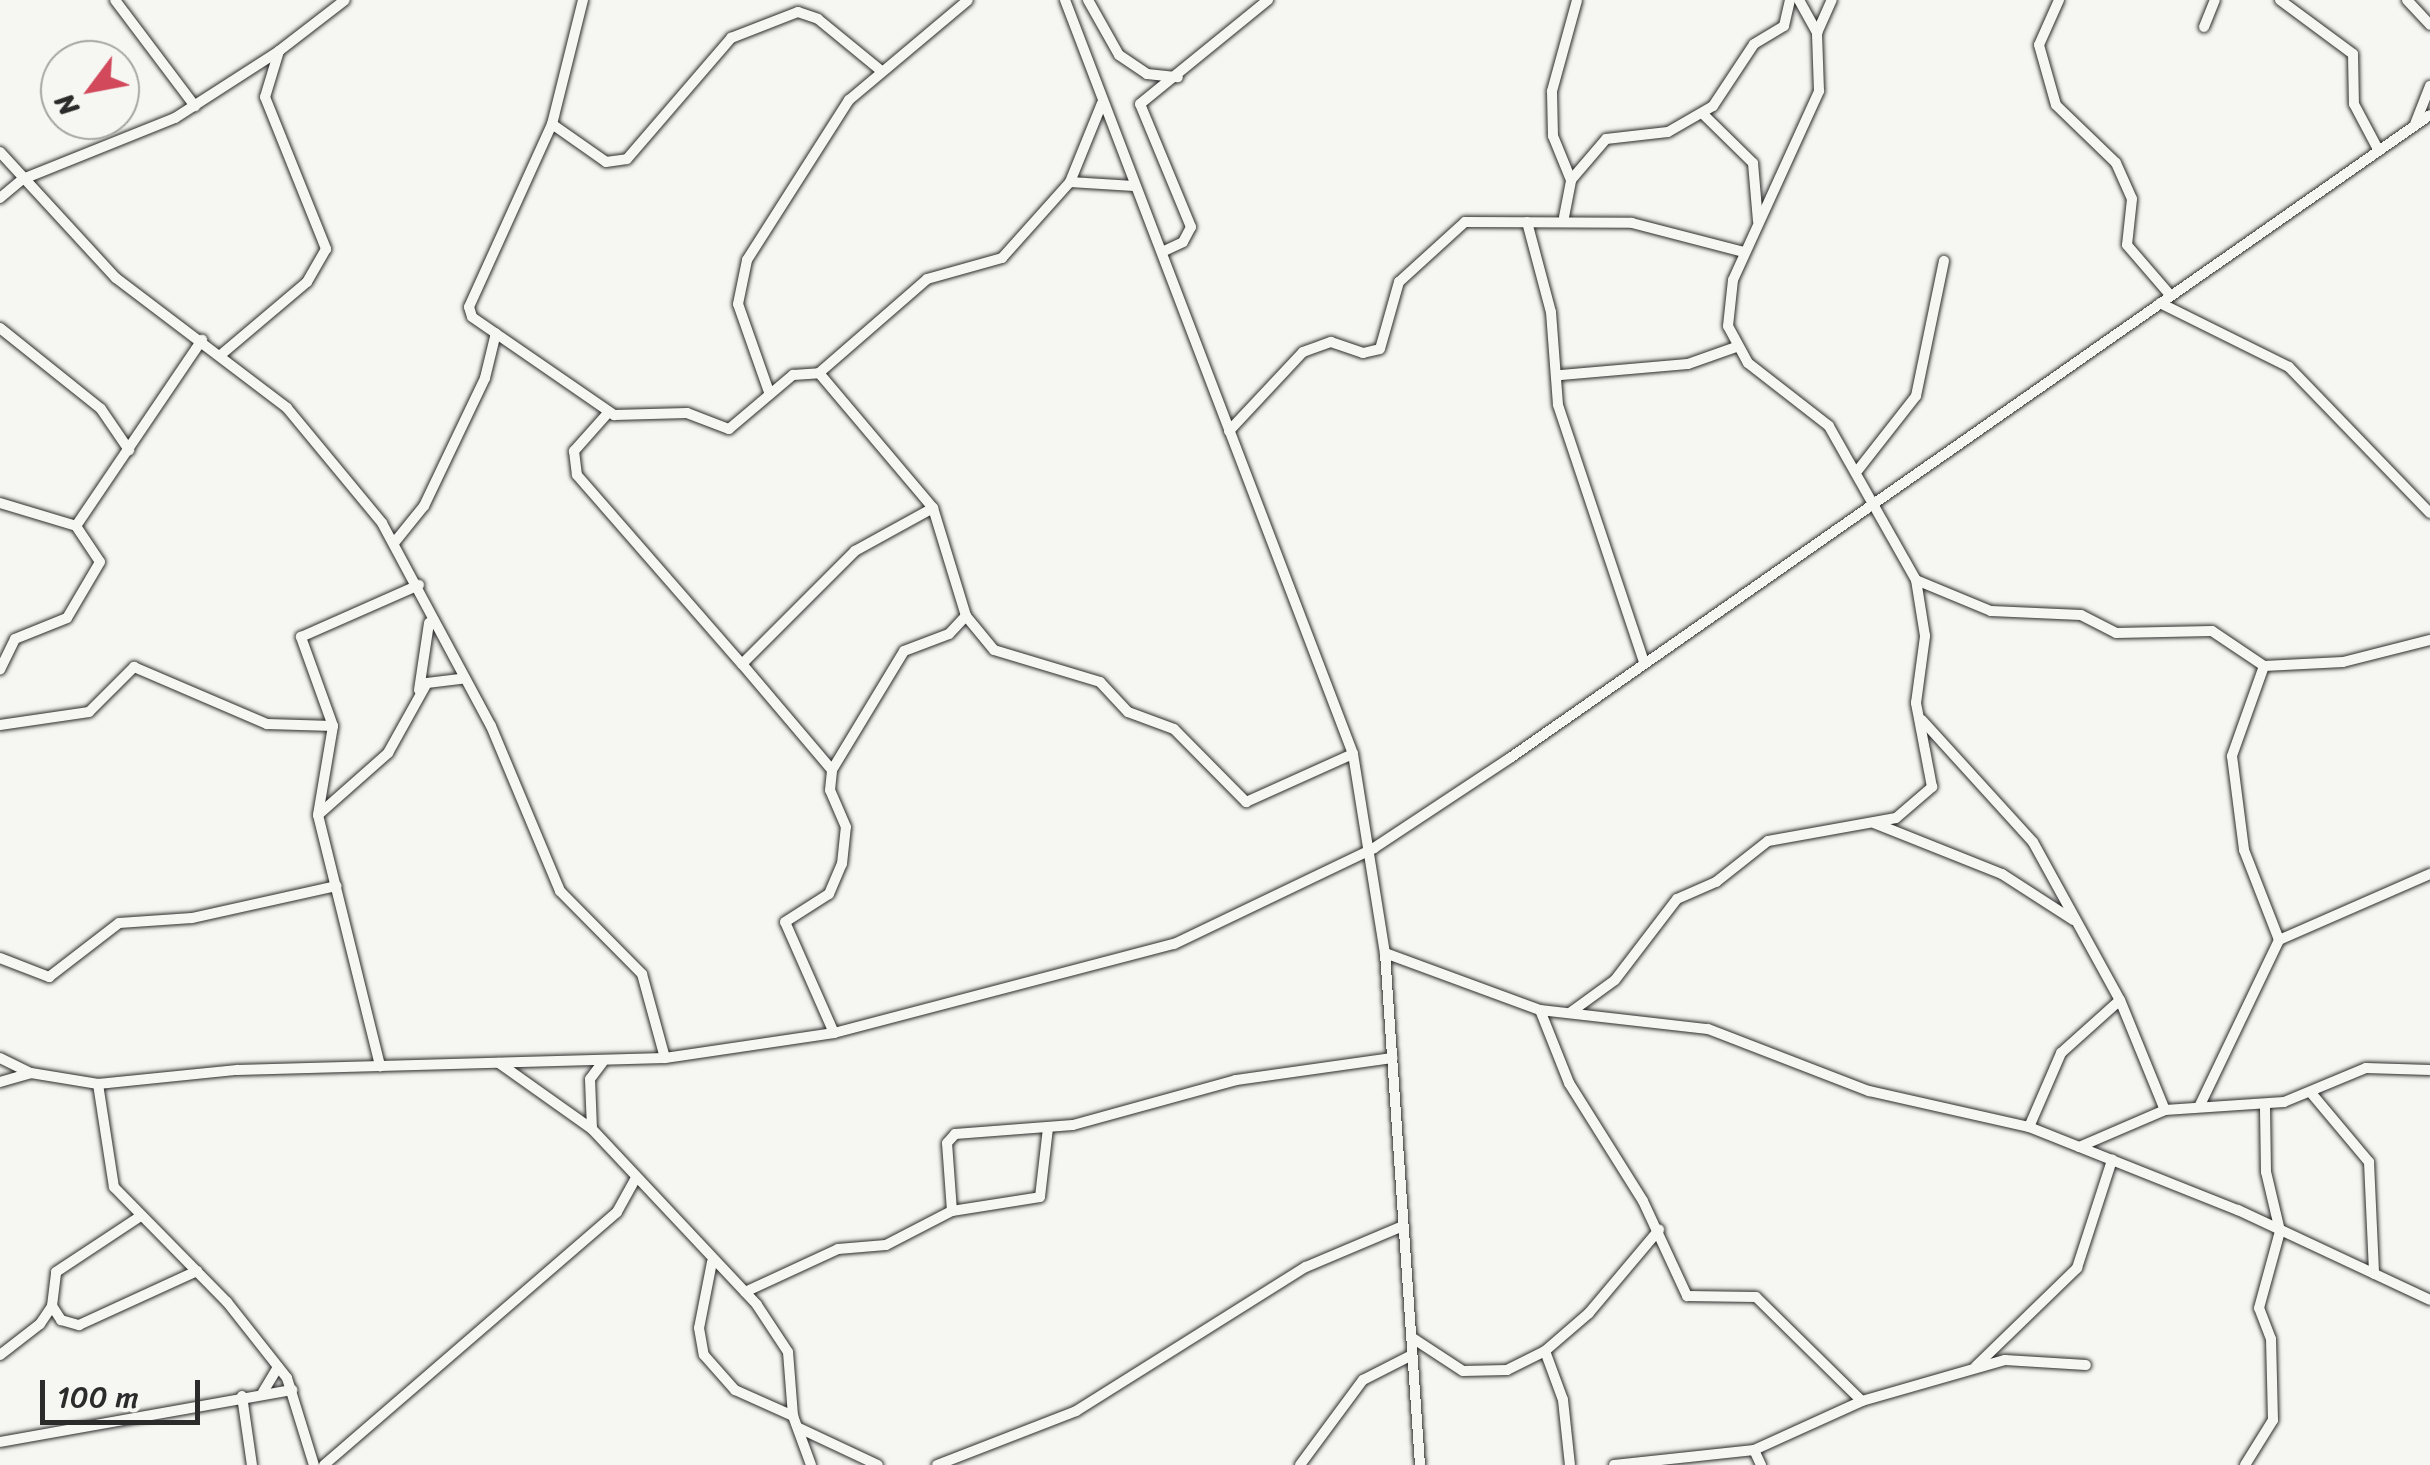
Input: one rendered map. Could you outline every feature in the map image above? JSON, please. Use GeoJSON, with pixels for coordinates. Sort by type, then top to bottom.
{"type":"FeatureCollection","features":[{"type":"Feature","properties":{"kind":"street"},"geometry":{"type":"LineString","coordinates":[[114,0],[194,106]]}},
{"type":"Feature","properties":{"kind":"street"},"geometry":{"type":"LineString","coordinates":[[0,198],[24,178],[194,106],[279,52],[345,0]]}},
{"type":"Feature","properties":{"kind":"street"},"geometry":{"type":"LineString","coordinates":[[583,0],[552,124],[470,299],[472,317],[607,414],[687,413],[724,430],[769,392],[804,370],[820,373],[933,508],[966,616],[994,650],[1100,682],[1128,712],[1174,729],[1246,802],[1352,754]]}},
{"type":"Feature","properties":{"kind":"street"},"geometry":{"type":"LineString","coordinates":[[769,392],[738,304],[740,280],[849,100],[879,69],[968,0]]}},
{"type":"Feature","properties":{"kind":"street"},"geometry":{"type":"LineString","coordinates":[[1064,0],[1352,754],[1374,848],[1385,953],[1420,1465]]}},
{"type":"Feature","properties":{"kind":"street"},"geometry":{"type":"LineString","coordinates":[[1088,0],[1119,55],[1147,74],[1178,77]]}},
{"type":"Feature","properties":{"kind":"street"},"geometry":{"type":"LineString","coordinates":[[1162,252],[1183,242],[1191,227],[1138,110],[1268,0]]}},
{"type":"Feature","properties":{"kind":"street"},"geometry":{"type":"LineString","coordinates":[[1571,180],[1553,136],[1552,90],[1577,0]]}},
{"type":"Feature","properties":{"kind":"street"},"geometry":{"type":"LineString","coordinates":[[1564,217],[1571,180],[1606,139],[1668,132],[1703,114],[1724,96],[1754,44],[1784,26],[1790,0]]}},
{"type":"Feature","properties":{"kind":"street"},"geometry":{"type":"LineString","coordinates":[[1571,1012],[1615,980],[1677,899],[1716,882],[1768,841],[1874,823],[1914,809],[1932,787],[1918,717],[1925,636],[1916,580],[1858,470],[1812,408],[1763,378],[1736,346],[1725,306],[1744,252],[1820,92],[1817,33],[1799,0]]}},
{"type":"Feature","properties":{"kind":"street"},"geometry":{"type":"LineString","coordinates":[[1817,33],[1832,0]]}},
{"type":"Feature","properties":{"kind":"street"},"geometry":{"type":"LineString","coordinates":[[2059,0],[2039,44],[2056,105],[2116,163],[2132,199],[2127,246],[2171,296]]}},
{"type":"Feature","properties":{"kind":"street"},"geometry":{"type":"LineString","coordinates":[[2204,27],[2215,0]]}},
{"type":"Feature","properties":{"kind":"street"},"geometry":{"type":"LineString","coordinates":[[2280,0],[2353,54],[2354,104],[2379,150]]}},
{"type":"Feature","properties":{"kind":"street"},"geometry":{"type":"LineString","coordinates":[[2408,0],[2430,25]]}},
{"type":"Feature","properties":{"kind":"street"},"geometry":{"type":"LineString","coordinates":[[552,124],[606,162],[627,159],[731,38],[798,12],[818,18],[879,69]]}},
{"type":"Feature","properties":{"kind":"street"},"geometry":{"type":"LineString","coordinates":[[223,352],[308,282],[326,249],[265,97],[279,52]]}},
{"type":"Feature","properties":{"kind":"street"},"geometry":{"type":"LineString","coordinates":[[0,1058],[31,1073],[98,1084],[380,1066],[664,1058],[834,1034],[1174,944],[1374,848],[2425,120],[2430,86]]}},
{"type":"Feature","properties":{"kind":"street"},"geometry":{"type":"LineString","coordinates":[[820,373],[927,279],[1002,258],[1070,182],[1102,103]]}},
{"type":"Feature","properties":{"kind":"street"},"geometry":{"type":"LineString","coordinates":[[1703,114],[1753,164],[1758,225]]}},
{"type":"Feature","properties":{"kind":"street"},"geometry":{"type":"LineString","coordinates":[[0,152],[116,278],[223,352],[287,408],[394,543],[418,585],[429,622],[502,750],[518,805],[560,890],[642,974],[664,1058]]}},
{"type":"Feature","properties":{"kind":"street"},"geometry":{"type":"LineString","coordinates":[[1070,182],[1134,186]]}},
{"type":"Feature","properties":{"kind":"street"},"geometry":{"type":"LineString","coordinates":[[1229,431],[1303,352],[1331,342],[1364,353],[1380,349],[1399,282],[1465,222],[1528,222],[1564,217],[1632,223],[1744,252]]}},
{"type":"Feature","properties":{"kind":"street"},"geometry":{"type":"LineString","coordinates":[[1528,222],[1561,375],[1558,405],[1644,662]]}},
{"type":"Feature","properties":{"kind":"street"},"geometry":{"type":"LineString","coordinates":[[1858,470],[1916,396],[1944,261]]}},
{"type":"Feature","properties":{"kind":"street"},"geometry":{"type":"LineString","coordinates":[[2160,304],[2289,367],[2430,513]]}},
{"type":"Feature","properties":{"kind":"street"},"geometry":{"type":"LineString","coordinates":[[0,328],[101,409],[130,452]]}},
{"type":"Feature","properties":{"kind":"street"},"geometry":{"type":"LineString","coordinates":[[394,543],[424,506],[485,378],[496,334]]}},
{"type":"Feature","properties":{"kind":"street"},"geometry":{"type":"LineString","coordinates":[[76,526],[130,452],[202,340]]}},
{"type":"Feature","properties":{"kind":"street"},"geometry":{"type":"LineString","coordinates":[[1561,375],[1688,364],[1736,346]]}},
{"type":"Feature","properties":{"kind":"street"},"geometry":{"type":"LineString","coordinates":[[607,414],[574,451],[577,475],[832,770]]}},
{"type":"Feature","properties":{"kind":"street"},"geometry":{"type":"LineString","coordinates":[[0,503],[76,526],[96,546],[99,572],[67,618],[15,639],[0,670]]}},
{"type":"Feature","properties":{"kind":"street"},"geometry":{"type":"LineString","coordinates":[[742,664],[855,551],[933,508]]}},
{"type":"Feature","properties":{"kind":"street"},"geometry":{"type":"LineString","coordinates":[[1916,580],[1991,611],[2074,614],[2108,632],[2212,631],[2264,666],[2343,662],[2430,640]]}},
{"type":"Feature","properties":{"kind":"street"},"geometry":{"type":"LineString","coordinates":[[380,1066],[318,815],[332,726],[301,637],[418,585]]}},
{"type":"Feature","properties":{"kind":"street"},"geometry":{"type":"LineString","coordinates":[[834,1034],[785,922],[829,894],[842,864],[846,827],[830,790],[832,770],[904,652],[950,634],[966,616]]}},
{"type":"Feature","properties":{"kind":"street"},"geometry":{"type":"LineString","coordinates":[[318,815],[388,753],[419,691],[429,622]]}},
{"type":"Feature","properties":{"kind":"street"},"geometry":{"type":"LineString","coordinates":[[2264,666],[2232,756],[2244,850],[2280,940]]}},
{"type":"Feature","properties":{"kind":"street"},"geometry":{"type":"LineString","coordinates":[[0,725],[89,712],[134,667],[266,724],[332,726]]}},
{"type":"Feature","properties":{"kind":"street"},"geometry":{"type":"LineString","coordinates":[[419,691],[437,680],[462,680]]}},
{"type":"Feature","properties":{"kind":"street"},"geometry":{"type":"LineString","coordinates":[[1918,717],[2009,810],[2120,1000],[2166,1110]]}},
{"type":"Feature","properties":{"kind":"street"},"geometry":{"type":"LineString","coordinates":[[1874,823],[2002,874],[2077,924]]}},
{"type":"Feature","properties":{"kind":"street"},"geometry":{"type":"LineString","coordinates":[[2200,1105],[2280,940],[2430,874]]}},
{"type":"Feature","properties":{"kind":"street"},"geometry":{"type":"LineString","coordinates":[[0,958],[49,977],[119,923],[200,916],[336,886]]}},
{"type":"Feature","properties":{"kind":"street"},"geometry":{"type":"LineString","coordinates":[[1385,953],[1540,1010],[1708,1029],[1869,1091],[2028,1127],[2280,1231],[2430,1300]]}},
{"type":"Feature","properties":{"kind":"street"},"geometry":{"type":"LineString","coordinates":[[2028,1127],[2060,1052],[2120,1000]]}},
{"type":"Feature","properties":{"kind":"street"},"geometry":{"type":"LineString","coordinates":[[1540,1010],[1570,1083],[1658,1230],[1689,1298],[1756,1298],[1862,1402]]}},
{"type":"Feature","properties":{"kind":"street"},"geometry":{"type":"LineString","coordinates":[[952,1212],[950,1137],[1048,1128],[1144,1110],[1236,1080],[1392,1058]]}},
{"type":"Feature","properties":{"kind":"street"},"geometry":{"type":"LineString","coordinates":[[592,1129],[590,1079],[604,1062]]}},
{"type":"Feature","properties":{"kind":"street"},"geometry":{"type":"LineString","coordinates":[[498,1063],[592,1129],[712,1262],[745,1292],[788,1352],[796,1422],[811,1465]]}},
{"type":"Feature","properties":{"kind":"street"},"geometry":{"type":"LineString","coordinates":[[2080,1146],[2166,1110],[2200,1105],[2265,1106],[2312,1094],[2366,1068],[2430,1070]]}},
{"type":"Feature","properties":{"kind":"street"},"geometry":{"type":"LineString","coordinates":[[0,1082],[31,1073]]}},
{"type":"Feature","properties":{"kind":"street"},"geometry":{"type":"LineString","coordinates":[[98,1084],[112,1182],[139,1218],[196,1270],[278,1367],[292,1390],[314,1465]]}},
{"type":"Feature","properties":{"kind":"street"},"geometry":{"type":"LineString","coordinates":[[2312,1094],[2369,1162],[2374,1274]]}},
{"type":"Feature","properties":{"kind":"street"},"geometry":{"type":"LineString","coordinates":[[2245,1465],[2273,1420],[2272,1350],[2259,1308],[2280,1231],[2266,1172],[2265,1106]]}},
{"type":"Feature","properties":{"kind":"street"},"geometry":{"type":"LineString","coordinates":[[745,1292],[838,1249],[886,1246],[952,1212],[1040,1197],[1048,1128]]}},
{"type":"Feature","properties":{"kind":"street"},"geometry":{"type":"LineString","coordinates":[[1975,1367],[2081,1261],[2112,1160]]}},
{"type":"Feature","properties":{"kind":"street"},"geometry":{"type":"LineString","coordinates":[[324,1465],[617,1212],[635,1179]]}},
{"type":"Feature","properties":{"kind":"street"},"geometry":{"type":"LineString","coordinates":[[0,1355],[19,1347],[52,1306],[56,1272],[139,1218]]}},
{"type":"Feature","properties":{"kind":"street"},"geometry":{"type":"LineString","coordinates":[[938,1465],[1076,1411],[1306,1267],[1404,1226]]}},
{"type":"Feature","properties":{"kind":"street"},"geometry":{"type":"LineString","coordinates":[[1411,1336],[1446,1364],[1481,1374],[1545,1351],[1589,1313],[1658,1230]]}},
{"type":"Feature","properties":{"kind":"street"},"geometry":{"type":"LineString","coordinates":[[712,1262],[699,1328],[704,1354],[736,1390],[878,1465]]}},
{"type":"Feature","properties":{"kind":"street"},"geometry":{"type":"LineString","coordinates":[[52,1306],[61,1320],[79,1324],[196,1270]]}},
{"type":"Feature","properties":{"kind":"street"},"geometry":{"type":"LineString","coordinates":[[1545,1351],[1564,1400],[1570,1465]]}},
{"type":"Feature","properties":{"kind":"street"},"geometry":{"type":"LineString","coordinates":[[1300,1465],[1363,1380],[1412,1355]]}},
{"type":"Feature","properties":{"kind":"street"},"geometry":{"type":"LineString","coordinates":[[1614,1465],[1754,1450],[1862,1402],[1975,1367],[2019,1358],[2086,1365]]}},
{"type":"Feature","properties":{"kind":"street"},"geometry":{"type":"LineString","coordinates":[[263,1392],[278,1367]]}},
{"type":"Feature","properties":{"kind":"street"},"geometry":{"type":"LineString","coordinates":[[0,1442],[263,1392],[292,1390]]}},
{"type":"Feature","properties":{"kind":"street"},"geometry":{"type":"LineString","coordinates":[[242,1396],[252,1465]]}},
{"type":"Feature","properties":{"kind":"street"},"geometry":{"type":"LineString","coordinates":[[1754,1450],[1761,1465]]}}]}
